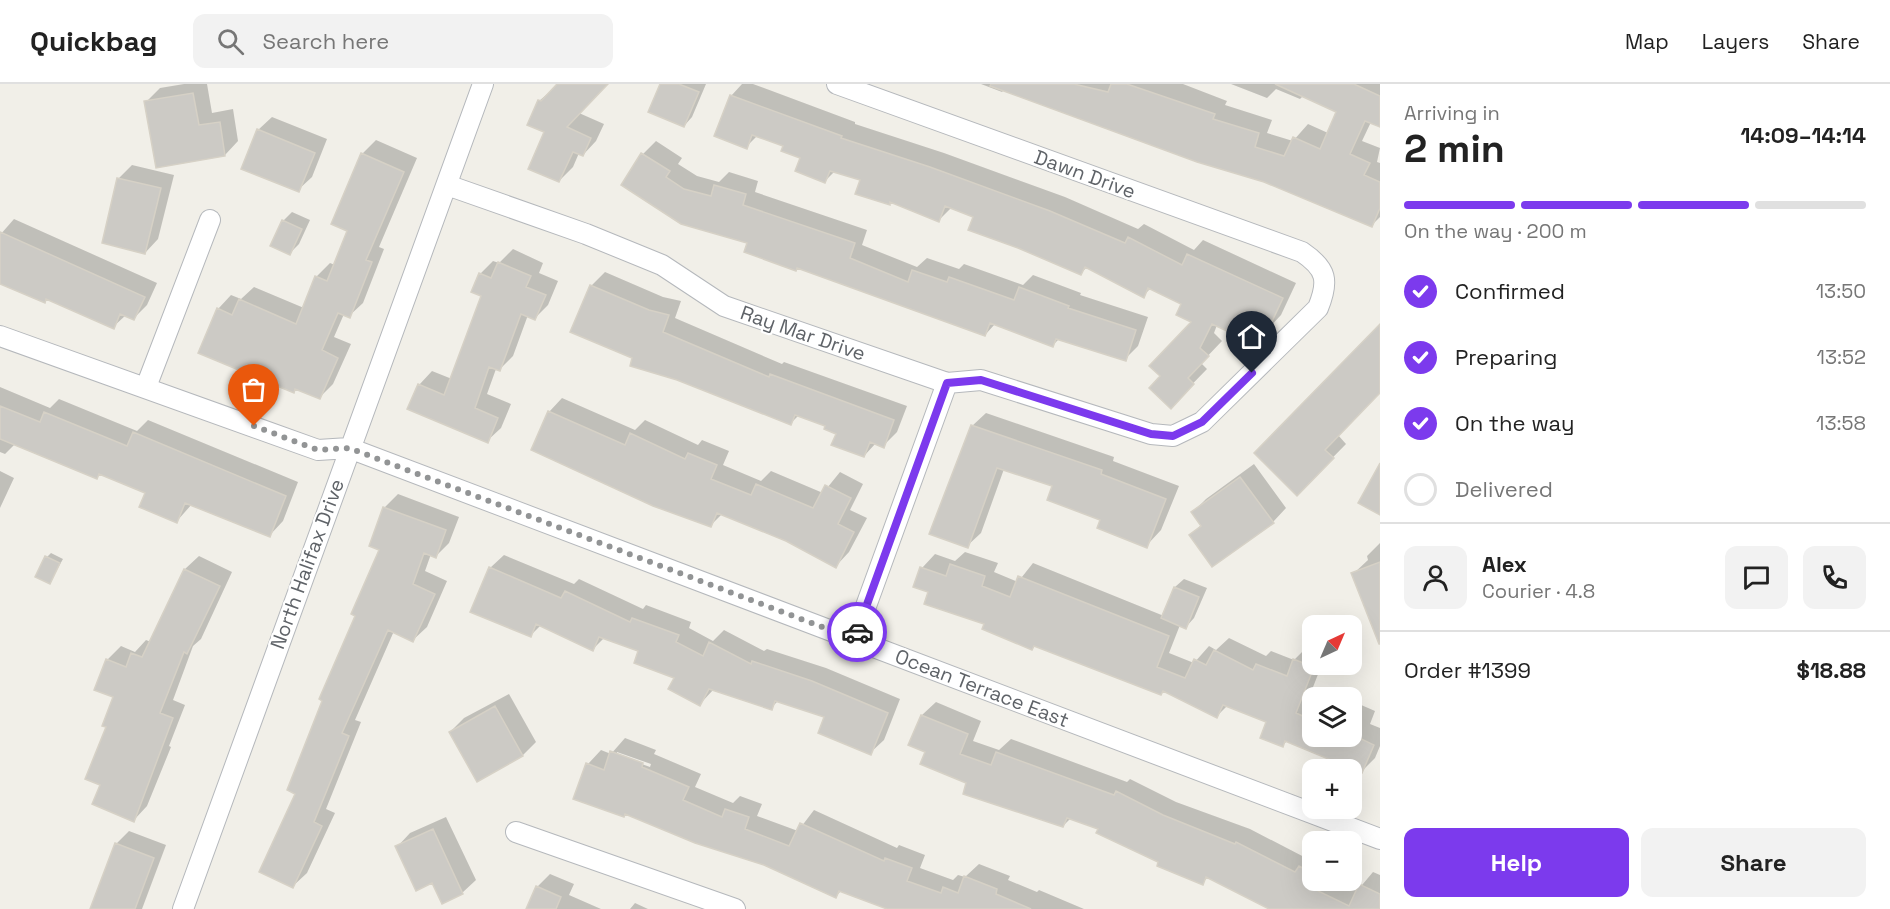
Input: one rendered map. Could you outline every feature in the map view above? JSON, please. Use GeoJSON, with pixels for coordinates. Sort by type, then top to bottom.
{"type":"FeatureCollection","features":[{"type":"Feature","properties":{"kind":"street","name":"North Halifax Drive"},"geometry":{"type":"LineString","coordinates":[[183,909],[483,84]]}},
{"type":"Feature","properties":{"kind":"street","name":"Dawn Drive"},"geometry":{"type":"LineString","coordinates":[[837,84],[1302,252],[1317,262],[1326,287],[1318,308],[1202,422],[1173,436]]}},
{"type":"Feature","properties":{"kind":"street","name":"Ray Mar Drive"},"geometry":{"type":"LineString","coordinates":[[447,185],[586,234],[662,265],[724,306],[947,383],[981,380],[1151,434],[1173,436]]}},
{"type":"Feature","properties":{"kind":"street"},"geometry":{"type":"LineString","coordinates":[[146,387],[210,220]]}},
{"type":"Feature","properties":{"kind":"street"},"geometry":{"type":"LineString","coordinates":[[0,336],[318,450],[349,448]]}},
{"type":"Feature","properties":{"kind":"street"},"geometry":{"type":"LineString","coordinates":[[854,639],[947,383]]}},
{"type":"Feature","properties":{"kind":"street","name":"Ocean Terrace East"},"geometry":{"type":"LineString","coordinates":[[349,448],[1380,839]]}},
{"type":"Feature","properties":{"kind":"street"},"geometry":{"type":"LineString","coordinates":[[516,832],[735,909]]}},
{"type":"Feature","properties":{"kind":"building"},"geometry":{"type":"Polygon","coordinates":[[[557,84],[608,84],[567,127],[591,138],[583,156],[573,152],[559,182],[528,169],[544,132],[527,125],[538,100],[541,101],[557,84]]]}},
{"type":"Feature","properties":{"kind":"building"},"geometry":{"type":"Polygon","coordinates":[[[660,84],[679,84],[699,92],[684,127],[648,112],[660,84]]]}},
{"type":"Feature","properties":{"kind":"building"},"geometry":{"type":"Polygon","coordinates":[[[991,84],[1074,84],[1108,92],[1111,84],[1127,84],[1215,114],[1213,119],[1259,133],[1255,147],[1284,156],[1293,137],[1320,149],[1336,112],[1275,84],[1354,84],[1380,96],[1380,127],[1365,121],[1350,154],[1370,163],[1364,175],[1380,182],[1380,208],[1372,227],[1264,182],[1197,162],[990,86],[991,84]]]}},
{"type":"Feature","properties":{"kind":"building"},"geometry":{"type":"Polygon","coordinates":[[[193,93],[199,125],[220,122],[225,156],[156,168],[144,101],[193,93]]]}},
{"type":"Feature","properties":{"kind":"building"},"geometry":{"type":"Polygon","coordinates":[[[730,95],[842,136],[841,138],[930,167],[1050,211],[1125,243],[1128,237],[1182,265],[1187,254],[1283,298],[1267,332],[1251,324],[1244,339],[1212,324],[1200,348],[1209,356],[1188,378],[1194,384],[1171,409],[1149,388],[1160,376],[1149,366],[1191,322],[1176,315],[1181,304],[1148,288],[1144,298],[1085,267],[1081,275],[968,230],[973,217],[945,206],[939,222],[890,202],[890,205],[855,194],[860,180],[830,171],[825,183],[795,171],[800,158],[781,151],[783,146],[752,135],[747,149],[714,136],[730,95]]]}},
{"type":"Feature","properties":{"kind":"building"},"geometry":{"type":"Polygon","coordinates":[[[257,129],[315,153],[299,192],[241,169],[257,129]]]}},
{"type":"Feature","properties":{"kind":"building"},"geometry":{"type":"Polygon","coordinates":[[[361,153],[404,172],[366,260],[372,262],[350,318],[338,313],[322,350],[338,358],[320,399],[295,389],[294,393],[198,353],[217,308],[232,315],[239,299],[296,324],[315,276],[327,281],[347,231],[331,224],[361,153]]]}},
{"type":"Feature","properties":{"kind":"building"},"geometry":{"type":"Polygon","coordinates":[[[641,153],[670,171],[666,177],[684,189],[711,196],[714,185],[746,194],[743,205],[855,243],[850,258],[908,282],[912,270],[947,282],[949,277],[1014,300],[1019,287],[1069,306],[1068,308],[1136,330],[1126,361],[1056,339],[1053,347],[990,323],[985,336],[797,268],[796,271],[744,252],[747,243],[681,224],[621,185],[641,153]]]}},
{"type":"Feature","properties":{"kind":"building"},"geometry":{"type":"Polygon","coordinates":[[[117,178],[161,188],[145,254],[102,243],[117,178]]]}},
{"type":"Feature","properties":{"kind":"building"},"geometry":{"type":"Polygon","coordinates":[[[282,220],[302,229],[290,255],[270,246],[282,220]]]}},
{"type":"Feature","properties":{"kind":"building"},"geometry":{"type":"Polygon","coordinates":[[[0,232],[145,297],[134,320],[120,314],[114,329],[46,299],[45,303],[0,284],[0,232]]]}},
{"type":"Feature","properties":{"kind":"building"},"geometry":{"type":"Polygon","coordinates":[[[498,262],[531,276],[526,287],[546,295],[535,320],[521,314],[500,371],[489,367],[475,408],[498,418],[488,443],[407,409],[418,384],[444,395],[481,296],[471,292],[479,273],[491,278],[498,262]]]}},
{"type":"Feature","properties":{"kind":"building"},"geometry":{"type":"Polygon","coordinates":[[[590,285],[649,310],[669,315],[663,332],[769,377],[770,374],[894,420],[884,448],[870,442],[864,457],[831,445],[836,434],[824,429],[825,426],[795,415],[791,425],[677,380],[630,366],[632,358],[570,332],[590,285]]]}},
{"type":"Feature","properties":{"kind":"building"},"geometry":{"type":"Polygon","coordinates":[[[1380,324],[1380,393],[1325,450],[1334,458],[1297,496],[1254,453],[1380,324]]]}},
{"type":"Feature","properties":{"kind":"building"},"geometry":{"type":"Polygon","coordinates":[[[0,406],[40,422],[44,412],[127,446],[133,432],[286,496],[270,537],[185,503],[177,523],[139,507],[145,493],[99,474],[97,479],[0,439],[0,406]]]}},
{"type":"Feature","properties":{"kind":"building"},"geometry":{"type":"Polygon","coordinates":[[[548,411],[625,445],[630,433],[685,459],[688,453],[717,465],[711,479],[751,495],[756,484],[813,508],[825,485],[851,498],[838,524],[854,532],[836,568],[786,541],[717,513],[711,527],[653,506],[531,450],[548,411]]]}},
{"type":"Feature","properties":{"kind":"building"},"geometry":{"type":"Polygon","coordinates":[[[971,425],[1102,470],[1101,474],[1166,499],[1147,548],[1097,528],[1100,520],[1047,500],[1052,486],[997,468],[968,548],[929,534],[971,425]]]}},
{"type":"Feature","properties":{"kind":"building"},"geometry":{"type":"Polygon","coordinates":[[[1380,463],[1380,515],[1358,503],[1380,463]]]}},
{"type":"Feature","properties":{"kind":"building"},"geometry":{"type":"Polygon","coordinates":[[[1240,477],[1274,523],[1212,567],[1189,535],[1201,526],[1191,512],[1240,477]]]}},
{"type":"Feature","properties":{"kind":"building"},"geometry":{"type":"Polygon","coordinates":[[[383,507],[446,530],[436,558],[424,553],[413,584],[435,594],[413,642],[388,630],[342,733],[349,736],[314,822],[322,826],[293,888],[259,872],[295,794],[287,790],[322,701],[319,699],[355,616],[351,614],[379,550],[369,546],[383,507]]]}},
{"type":"Feature","properties":{"kind":"building"},"geometry":{"type":"Polygon","coordinates":[[[45,556],[60,563],[50,584],[35,577],[45,556]]]}},
{"type":"Feature","properties":{"kind":"building"},"geometry":{"type":"Polygon","coordinates":[[[1380,562],[1380,644],[1379,644],[1351,573],[1380,562]]]}},
{"type":"Feature","properties":{"kind":"building"},"geometry":{"type":"Polygon","coordinates":[[[950,564],[985,576],[982,586],[1010,597],[1018,576],[1169,636],[1157,667],[1185,678],[1194,659],[1206,665],[1214,650],[1253,670],[1256,664],[1287,676],[1293,659],[1302,662],[1302,675],[1311,675],[1306,687],[1302,687],[1302,698],[1296,713],[1302,716],[1302,747],[1362,747],[1362,739],[1374,745],[1362,773],[1362,759],[1328,759],[1285,741],[1283,747],[1260,738],[1266,722],[1223,705],[1217,718],[1163,691],[1161,695],[1034,646],[1032,650],[982,629],[984,624],[924,604],[928,592],[913,587],[920,567],[946,576],[950,564]]]}},
{"type":"Feature","properties":{"kind":"building"},"geometry":{"type":"Polygon","coordinates":[[[489,567],[561,598],[565,591],[630,622],[632,618],[679,635],[676,642],[703,656],[709,642],[751,664],[752,661],[812,681],[888,713],[871,755],[818,733],[824,717],[775,701],[772,710],[709,689],[700,706],[668,689],[674,678],[634,663],[638,651],[599,637],[593,651],[536,624],[531,637],[470,612],[489,567]]]}},
{"type":"Feature","properties":{"kind":"building"},"geometry":{"type":"Polygon","coordinates":[[[184,569],[220,586],[187,654],[184,652],[160,713],[173,718],[134,822],[92,804],[100,785],[85,779],[106,727],[102,726],[113,697],[94,690],[106,659],[126,667],[131,653],[142,657],[184,569]]]}},
{"type":"Feature","properties":{"kind":"building"},"geometry":{"type":"Polygon","coordinates":[[[1174,587],[1199,597],[1186,629],[1161,618],[1174,587]]]}},
{"type":"Feature","properties":{"kind":"building"},"geometry":{"type":"Polygon","coordinates":[[[495,706],[523,756],[477,782],[449,732],[495,706]]]}},
{"type":"Feature","properties":{"kind":"building"},"geometry":{"type":"Polygon","coordinates":[[[921,715],[968,734],[960,754],[991,765],[996,752],[1114,795],[1116,791],[1163,815],[1235,844],[1236,842],[1295,872],[1299,866],[1302,868],[1302,891],[1318,891],[1349,906],[1356,891],[1362,891],[1362,885],[1380,894],[1380,909],[1269,909],[1206,877],[1203,885],[1157,866],[1158,862],[1096,833],[1098,829],[1067,818],[1063,827],[963,794],[966,783],[920,764],[925,752],[908,745],[921,715]]]}},
{"type":"Feature","properties":{"kind":"building"},"geometry":{"type":"Polygon","coordinates":[[[610,751],[643,763],[642,767],[689,787],[683,800],[722,817],[725,809],[749,817],[745,829],[789,846],[800,823],[884,861],[885,858],[912,868],[907,881],[941,893],[943,887],[958,893],[964,876],[997,889],[996,894],[1031,909],[887,909],[839,891],[836,898],[764,865],[695,843],[625,814],[624,817],[573,799],[586,763],[604,770],[610,751]]]}},
{"type":"Feature","properties":{"kind":"building"},"geometry":{"type":"Polygon","coordinates":[[[433,829],[463,894],[442,904],[432,883],[416,891],[395,846],[433,829]]]}},
{"type":"Feature","properties":{"kind":"building"},"geometry":{"type":"Polygon","coordinates":[[[115,843],[154,858],[135,909],[90,909],[115,843]]]}},
{"type":"Feature","properties":{"kind":"building"},"geometry":{"type":"Polygon","coordinates":[[[536,886],[561,897],[556,909],[526,909],[536,886]]]}},
{"type":"Feature","properties":{"kind":"way so far"},"geometry":{"type":"LineString","coordinates":[[254,426],[318,450],[349,448],[854,639],[857,632]]}},
{"type":"Feature","properties":{"kind":"route"},"geometry":{"type":"LineString","coordinates":[[857,632],[947,383],[981,380],[1151,434],[1173,436],[1202,422],[1252,373]]}}]}
